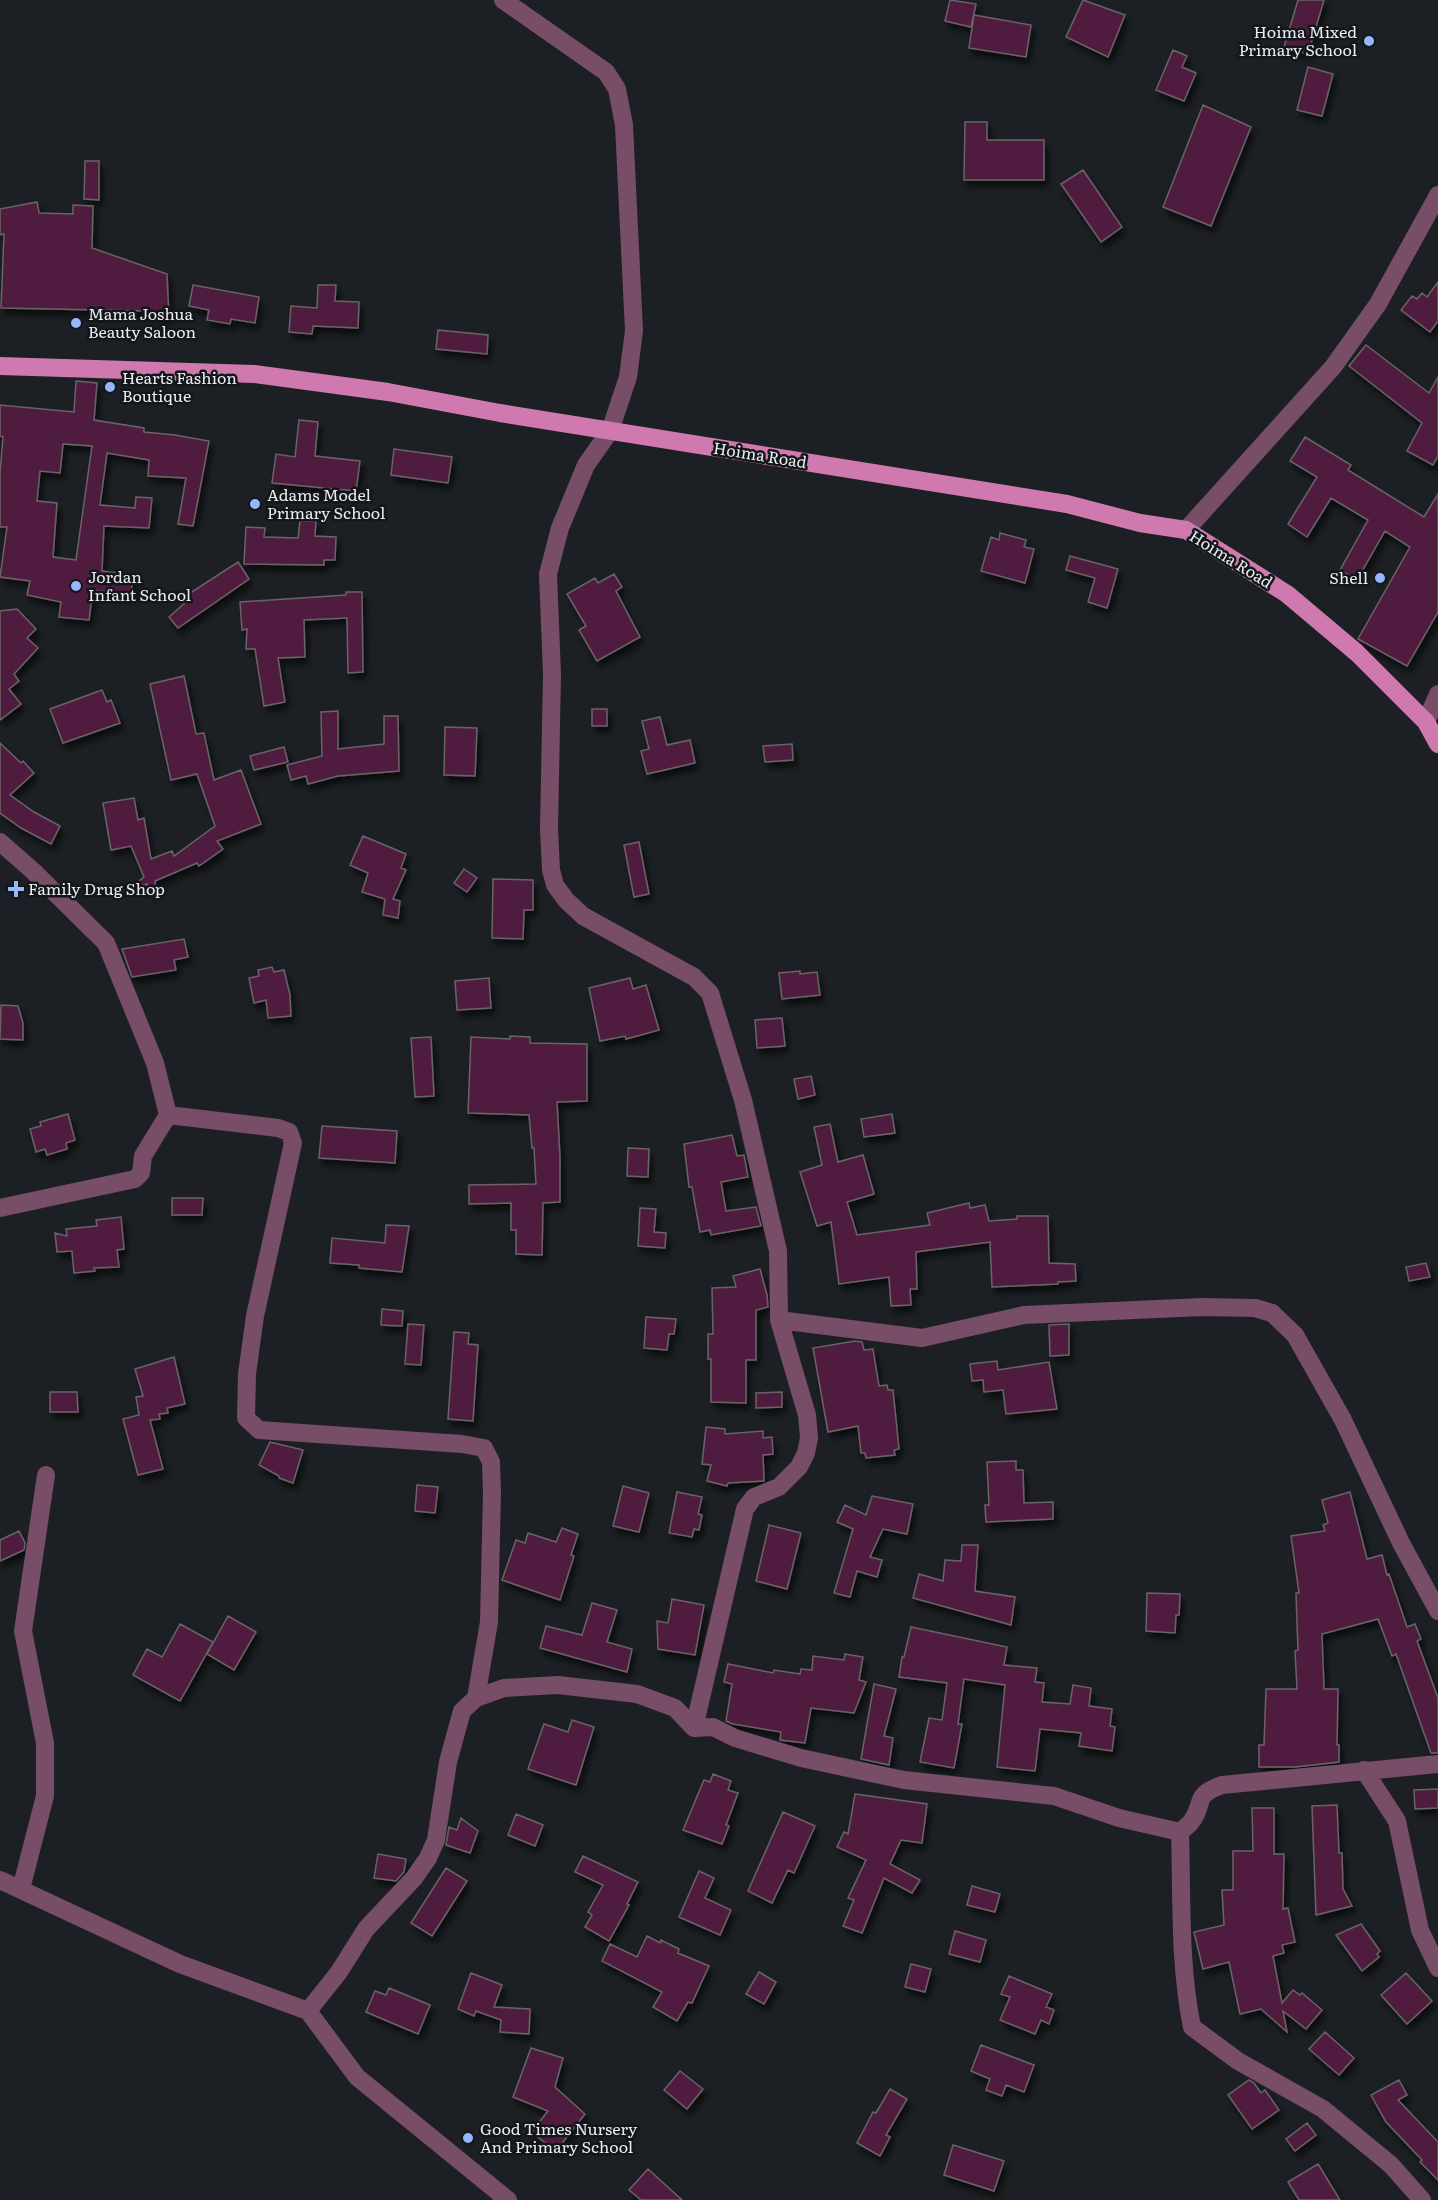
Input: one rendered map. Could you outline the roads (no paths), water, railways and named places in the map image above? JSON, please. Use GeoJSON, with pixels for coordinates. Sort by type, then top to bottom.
{"type":"FeatureCollection","features":[{"type":"Feature","properties":{"kind":"main road","name":"Hoima Road"},"geometry":{"type":"LineString","coordinates":[[0,366],[254,374],[388,392],[610,431],[1067,504],[1140,523],[1186,530],[1287,594],[1357,654],[1426,722],[1438,744]]}},
{"type":"Feature","properties":{"kind":"street"},"geometry":{"type":"LineString","coordinates":[[502,0],[606,72],[617,89],[624,125],[634,332],[628,377],[610,431],[586,465],[560,528],[548,574],[552,674],[549,829],[551,870],[555,885],[566,900],[583,916],[694,977],[710,993],[743,1100],[778,1251],[779,1320],[807,1415],[809,1438],[806,1453],[799,1467],[779,1487],[754,1497],[745,1509],[694,1728]]}},
{"type":"Feature","properties":{"kind":"street"},"geometry":{"type":"LineString","coordinates":[[1186,530],[1333,367],[1378,304],[1438,195]]}},
{"type":"Feature","properties":{"kind":"street"},"geometry":{"type":"LineString","coordinates":[[1426,722],[1438,694]]}},
{"type":"Feature","properties":{"kind":"street"},"geometry":{"type":"LineString","coordinates":[[0,842],[32,870],[106,943],[155,1062],[168,1115],[143,1156],[141,1173],[135,1179],[0,1209]]}},
{"type":"Feature","properties":{"kind":"street"},"geometry":{"type":"LineString","coordinates":[[168,1115],[278,1128],[290,1132],[293,1143],[255,1316],[247,1374],[246,1418],[259,1430],[462,1444],[484,1448],[490,1462],[492,1492],[489,1622],[476,1698]]}},
{"type":"Feature","properties":{"kind":"street"},"geometry":{"type":"LineString","coordinates":[[779,1320],[922,1338],[1024,1315],[1202,1307],[1256,1308],[1272,1313],[1295,1335],[1343,1420],[1401,1543],[1438,1611]]}},
{"type":"Feature","properties":{"kind":"street"},"geometry":{"type":"LineString","coordinates":[[21,1889],[45,1796],[45,1743],[23,1631],[45,1476]]}},
{"type":"Feature","properties":{"kind":"street"},"geometry":{"type":"LineString","coordinates":[[308,2012],[339,1972],[366,1929],[414,1878],[428,1858],[436,1840],[448,1762],[462,1711],[476,1698],[504,1688],[558,1685],[637,1694],[675,1708],[694,1728],[713,1727],[735,1738],[801,1758],[904,1780],[1054,1796],[1119,1818],[1180,1832]]}},
{"type":"Feature","properties":{"kind":"street"},"geometry":{"type":"LineString","coordinates":[[1422,2200],[1391,2165],[1323,2109],[1238,2061],[1192,2028],[1187,2004],[1182,1952],[1180,1832],[1191,1822],[1201,1795],[1222,1785],[1438,1764]]}},
{"type":"Feature","properties":{"kind":"street"},"geometry":{"type":"LineString","coordinates":[[1364,1770],[1397,1821],[1419,1930],[1438,1968]]}},
{"type":"Feature","properties":{"kind":"street"},"geometry":{"type":"LineString","coordinates":[[0,1880],[180,1964],[308,2012],[357,2077],[508,2200]]}},
{"type":"Feature","properties":{"kind":"place","name":"Hoima Mixed Primary School"},"geometry":{"type":"Point","coordinates":[1369,41]}},
{"type":"Feature","properties":{"kind":"place","name":"Mama Joshua Beauty Saloon"},"geometry":{"type":"Point","coordinates":[76,323]}},
{"type":"Feature","properties":{"kind":"place","name":"Hearts Fashion Boutique"},"geometry":{"type":"Point","coordinates":[110,387]}},
{"type":"Feature","properties":{"kind":"place","name":"Adams Model Primary School"},"geometry":{"type":"Point","coordinates":[255,504]}},
{"type":"Feature","properties":{"kind":"place","name":"Shell"},"geometry":{"type":"Point","coordinates":[1380,578]}},
{"type":"Feature","properties":{"kind":"place","name":"Jordan Infant School"},"geometry":{"type":"Point","coordinates":[76,586]}},
{"type":"Feature","properties":{"kind":"place","name":"Family Drug Shop"},"geometry":{"type":"Point","coordinates":[16,889]}},
{"type":"Feature","properties":{"kind":"place","name":"Good Times Nursery And Primary School"},"geometry":{"type":"Point","coordinates":[468,2138]}}]}
